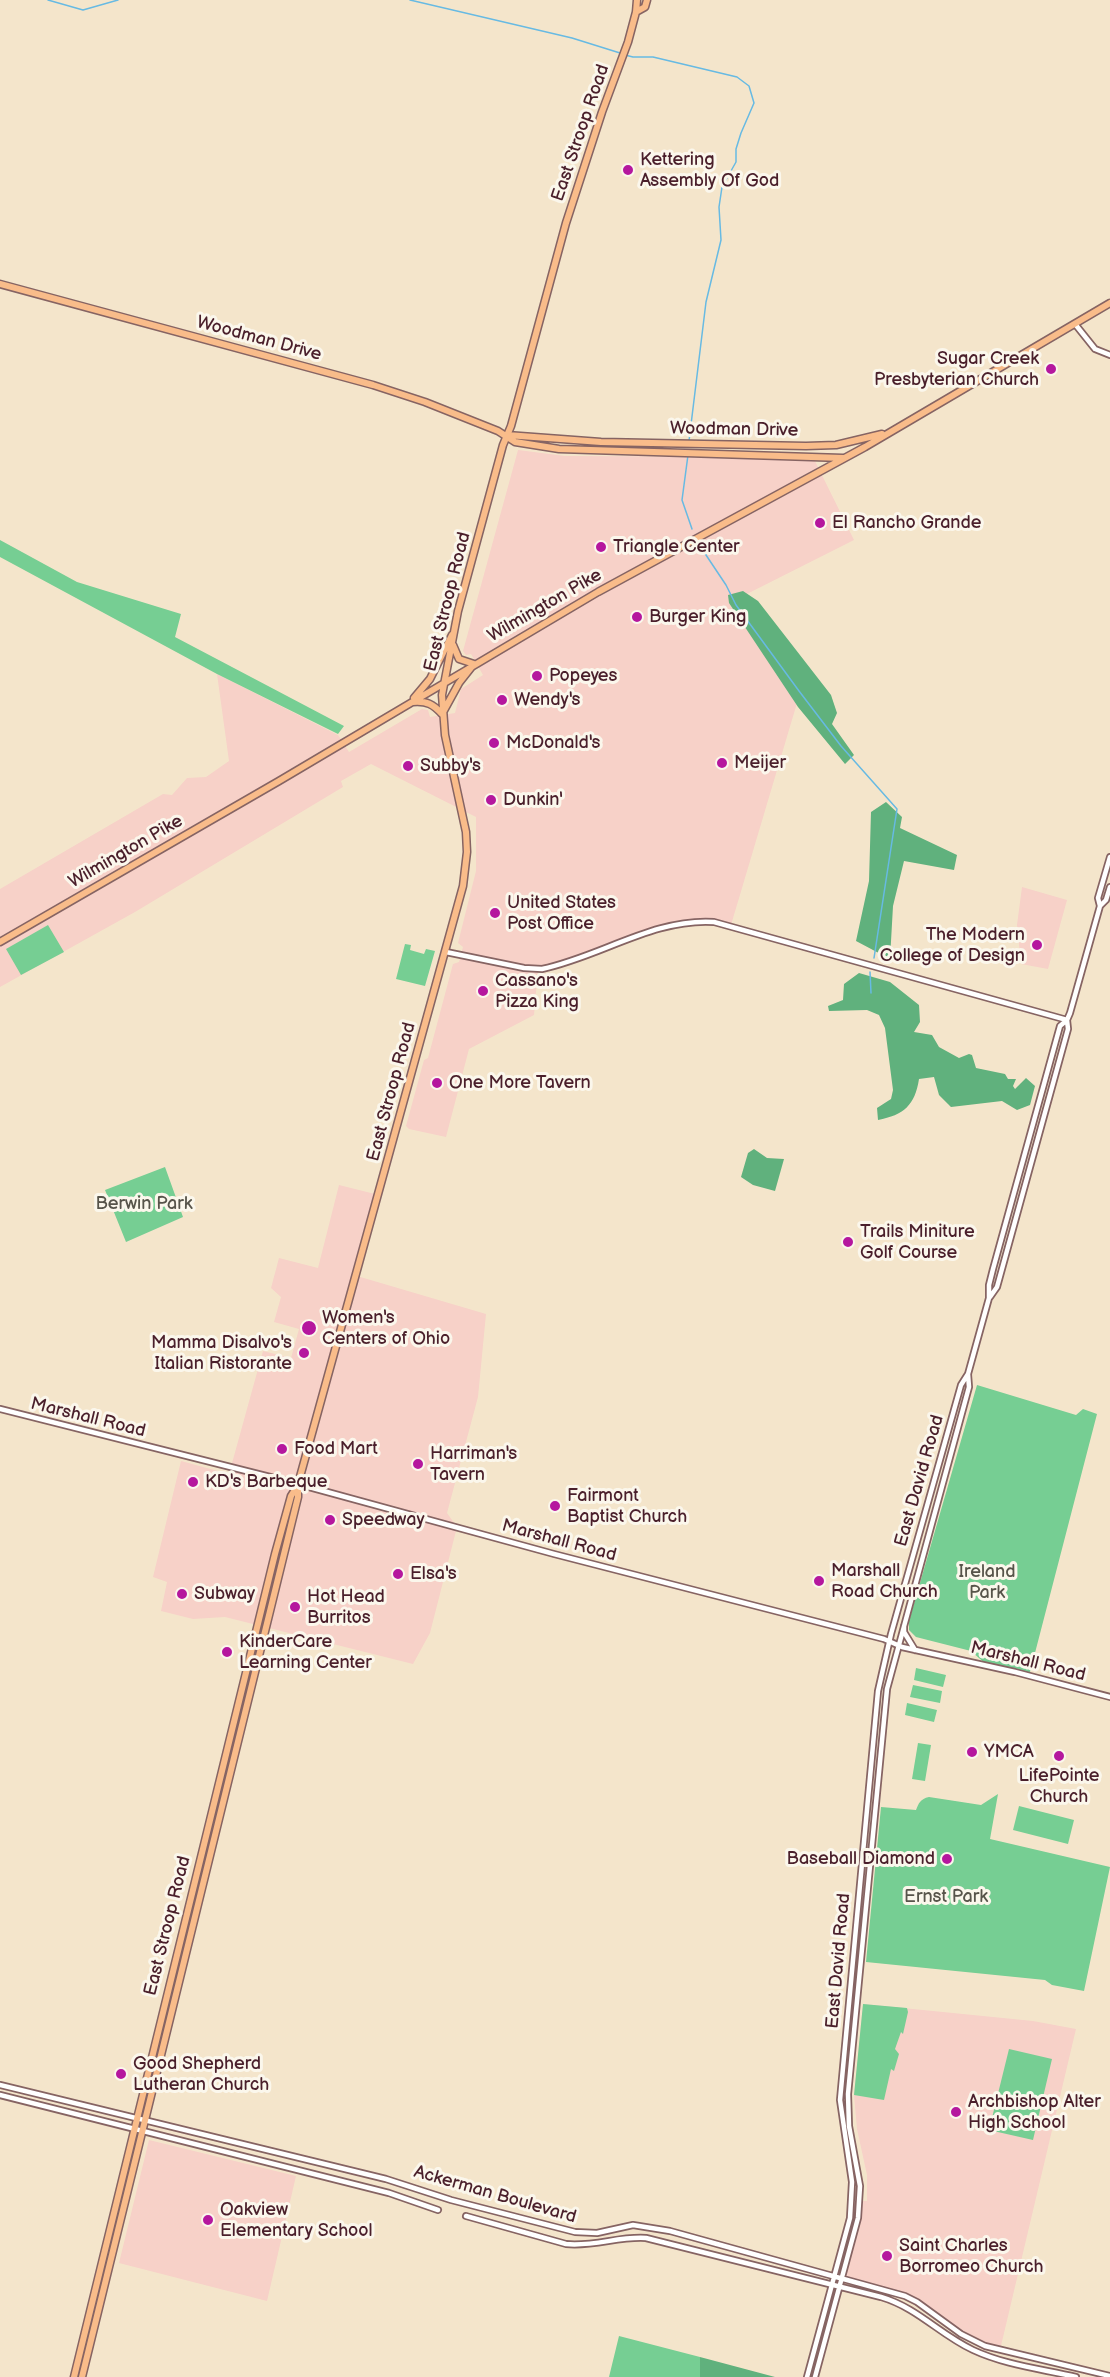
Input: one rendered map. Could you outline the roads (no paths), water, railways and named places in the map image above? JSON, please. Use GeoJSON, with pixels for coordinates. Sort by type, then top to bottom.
{"type":"FeatureCollection","features":[{"type":"Feature","properties":{"kind":"main road","name":"East Stroop Road"},"geometry":{"type":"LineString","coordinates":[[74,2377],[275,1554],[291,1496],[298,1484],[463,886],[466,832],[454,784],[442,714],[444,682],[453,633],[566,223],[602,112],[627,46],[637,0]]}},
{"type":"Feature","properties":{"kind":"main road","name":"East Stroop Road"},"geometry":{"type":"LineString","coordinates":[[636,12],[645,7],[647,0]]}},
{"type":"Feature","properties":{"kind":"main road","name":"Woodman Drive"},"geometry":{"type":"LineString","coordinates":[[0,284],[373,385],[416,399],[507,435],[515,442],[554,448],[844,458]]}},
{"type":"Feature","properties":{"kind":"main road","name":"Wilmington Pike"},"geometry":{"type":"LineString","coordinates":[[0,942],[307,765],[474,664],[651,562],[844,458],[1110,303]]}},
{"type":"Feature","properties":{"kind":"main road","name":"Woodman Drive"},"geometry":{"type":"LineString","coordinates":[[507,435],[543,440],[822,446],[888,433]]}},
{"type":"Feature","properties":{"kind":"main road"},"geometry":{"type":"LineString","coordinates":[[756,446],[756,455]]}},
{"type":"Feature","properties":{"kind":"main road"},"geometry":{"type":"LineString","coordinates":[[821,457],[822,446]]}},
{"type":"Feature","properties":{"kind":"main road"},"geometry":{"type":"LineString","coordinates":[[410,703],[430,679],[453,633]]}},
{"type":"Feature","properties":{"kind":"main road"},"geometry":{"type":"LineString","coordinates":[[410,703],[426,702],[442,714],[459,683],[474,664],[459,659],[452,644]]}},
{"type":"Feature","properties":{"kind":"main road","name":"East Stroop Road"},"geometry":{"type":"LineString","coordinates":[[82,2377],[298,1497],[298,1484]]}},
{"type":"Feature","properties":{"kind":"street"},"geometry":{"type":"LineString","coordinates":[[1075,324],[1092,346],[1108,354]]}},
{"type":"Feature","properties":{"kind":"street","name":"East David Road"},"geometry":{"type":"LineString","coordinates":[[1100,906],[1098,898],[1110,858]]}},
{"type":"Feature","properties":{"kind":"street","name":"East David Road"},"geometry":{"type":"LineString","coordinates":[[989,1298],[997,1287],[1057,1072],[1068,1029],[1067,1020],[1100,906],[1106,900],[1110,887]]}},
{"type":"Feature","properties":{"kind":"street"},"geometry":{"type":"LineString","coordinates":[[446,952],[524,968],[542,969],[666,927],[689,922],[714,922],[1067,1020]]}},
{"type":"Feature","properties":{"kind":"street","name":"East David Road"},"geometry":{"type":"LineString","coordinates":[[807,2377],[850,2218],[852,2200],[851,2173],[843,2133],[840,2100],[876,1705],[889,1641],[961,1385],[968,1374],[989,1298],[989,1285],[1060,1026],[1067,1020]]}},
{"type":"Feature","properties":{"kind":"street","name":"East David Road"},"geometry":{"type":"LineString","coordinates":[[815,2377],[856,2229],[860,2201],[858,2170],[848,2116],[848,2094],[884,1707],[897,1645],[969,1387],[968,1374]]}},
{"type":"Feature","properties":{"kind":"street","name":"Marshall Road"},"geometry":{"type":"LineString","coordinates":[[0,1409],[298,1484],[889,1641],[915,1650],[1110,1696]]}},
{"type":"Feature","properties":{"kind":"street"},"geometry":{"type":"LineString","coordinates":[[903,1623],[904,1632],[915,1650]]}},
{"type":"Feature","properties":{"kind":"street"},"geometry":{"type":"LineString","coordinates":[[862,1850],[871,1850]]}},
{"type":"Feature","properties":{"kind":"street","name":"Ackerman Boulevard"},"geometry":{"type":"LineString","coordinates":[[0,2085],[406,2184],[451,2200],[575,2232],[597,2233],[642,2225],[843,2278],[912,2299],[961,2334],[985,2346],[1110,2376]]}},
{"type":"Feature","properties":{"kind":"street","name":"Ackerman Boulevard"},"geometry":{"type":"LineString","coordinates":[[0,2095],[404,2197],[438,2210]]}},
{"type":"Feature","properties":{"kind":"street"},"geometry":{"type":"LineString","coordinates":[[251,2158],[254,2147]]}},
{"type":"Feature","properties":{"kind":"street"},"geometry":{"type":"LineString","coordinates":[[295,2169],[298,2158]]}},
{"type":"Feature","properties":{"kind":"street","name":"Ackerman Boulevard"},"geometry":{"type":"LineString","coordinates":[[466,2216],[566,2244],[581,2246],[634,2237],[646,2238],[840,2287],[906,2306],[930,2324],[974,2350],[1014,2363],[1076,2377]]}},
{"type":"Feature","properties":{"kind":"waterway"},"geometry":{"type":"LineString","coordinates":[[48,0],[83,10],[118,0]]}},
{"type":"Feature","properties":{"kind":"waterway"},"geometry":{"type":"LineString","coordinates":[[410,0],[572,38],[620,53]]}},
{"type":"Feature","properties":{"kind":"waterway"},"geometry":{"type":"LineString","coordinates":[[625,55],[653,57],[737,77],[749,86],[754,103],[736,149],[736,162],[722,187],[719,207],[721,240],[706,302],[689,441]]}},
{"type":"Feature","properties":{"kind":"waterway"},"geometry":{"type":"LineString","coordinates":[[688,455],[682,500],[692,529]]}},
{"type":"Feature","properties":{"kind":"waterway"},"geometry":{"type":"LineString","coordinates":[[700,546],[726,585],[736,605],[799,691],[841,746],[897,809],[874,958]]}},
{"type":"Feature","properties":{"kind":"waterway"},"geometry":{"type":"LineString","coordinates":[[870,972],[871,993]]}},
{"type":"Feature","properties":{"kind":"place","name":"Kettering Assembly Of God"},"geometry":{"type":"Point","coordinates":[628,170]}},
{"type":"Feature","properties":{"kind":"place","name":"Sugar Creek Presbyterian Church"},"geometry":{"type":"Point","coordinates":[1051,369]}},
{"type":"Feature","properties":{"kind":"place","name":"El Rancho Grande"},"geometry":{"type":"Point","coordinates":[820,523]}},
{"type":"Feature","properties":{"kind":"place","name":"Triangle Center"},"geometry":{"type":"Point","coordinates":[601,547]}},
{"type":"Feature","properties":{"kind":"place","name":"Burger King"},"geometry":{"type":"Point","coordinates":[637,617]}},
{"type":"Feature","properties":{"kind":"place","name":"Popeyes"},"geometry":{"type":"Point","coordinates":[537,676]}},
{"type":"Feature","properties":{"kind":"place","name":"Wendy's"},"geometry":{"type":"Point","coordinates":[502,700]}},
{"type":"Feature","properties":{"kind":"place","name":"McDonald's"},"geometry":{"type":"Point","coordinates":[494,743]}},
{"type":"Feature","properties":{"kind":"place","name":"Meijer"},"geometry":{"type":"Point","coordinates":[722,763]}},
{"type":"Feature","properties":{"kind":"place","name":"Subby's"},"geometry":{"type":"Point","coordinates":[408,766]}},
{"type":"Feature","properties":{"kind":"place","name":"Dunkin'"},"geometry":{"type":"Point","coordinates":[491,800]}},
{"type":"Feature","properties":{"kind":"place","name":"United States Post Office"},"geometry":{"type":"Point","coordinates":[495,913]}},
{"type":"Feature","properties":{"kind":"place","name":"The Modern College of Design"},"geometry":{"type":"Point","coordinates":[1037,945]}},
{"type":"Feature","properties":{"kind":"place","name":"Cassano's Pizza King"},"geometry":{"type":"Point","coordinates":[483,991]}},
{"type":"Feature","properties":{"kind":"place","name":"One More Tavern"},"geometry":{"type":"Point","coordinates":[437,1083]}},
{"type":"Feature","properties":{"kind":"place","name":"Trails Miniture Golf Course"},"geometry":{"type":"Point","coordinates":[848,1242]}},
{"type":"Feature","properties":{"kind":"place","name":"Women's Centers of Ohio"},"geometry":{"type":"Point","coordinates":[309,1328]}},
{"type":"Feature","properties":{"kind":"place","name":"Mamma Disalvo's Italian Ristorante"},"geometry":{"type":"Point","coordinates":[304,1353]}},
{"type":"Feature","properties":{"kind":"place","name":"Food Mart"},"geometry":{"type":"Point","coordinates":[282,1449]}},
{"type":"Feature","properties":{"kind":"place","name":"Harriman's Tavern"},"geometry":{"type":"Point","coordinates":[418,1464]}},
{"type":"Feature","properties":{"kind":"place","name":"KD's Barbeque"},"geometry":{"type":"Point","coordinates":[193,1482]}},
{"type":"Feature","properties":{"kind":"place","name":"Fairmont Baptist Church"},"geometry":{"type":"Point","coordinates":[555,1506]}},
{"type":"Feature","properties":{"kind":"place","name":"Speedway"},"geometry":{"type":"Point","coordinates":[330,1520]}},
{"type":"Feature","properties":{"kind":"place","name":"Elsa's"},"geometry":{"type":"Point","coordinates":[398,1574]}},
{"type":"Feature","properties":{"kind":"place","name":"Marshall Road Church"},"geometry":{"type":"Point","coordinates":[819,1581]}},
{"type":"Feature","properties":{"kind":"place","name":"Subway"},"geometry":{"type":"Point","coordinates":[182,1594]}},
{"type":"Feature","properties":{"kind":"place","name":"Hot Head Burritos"},"geometry":{"type":"Point","coordinates":[295,1607]}},
{"type":"Feature","properties":{"kind":"place","name":"KinderCare Learning Center"},"geometry":{"type":"Point","coordinates":[227,1652]}},
{"type":"Feature","properties":{"kind":"place","name":"YMCA"},"geometry":{"type":"Point","coordinates":[972,1752]}},
{"type":"Feature","properties":{"kind":"place","name":"LifePointe Church"},"geometry":{"type":"Point","coordinates":[1059,1756]}},
{"type":"Feature","properties":{"kind":"place","name":"Baseball Diamond"},"geometry":{"type":"Point","coordinates":[947,1859]}},
{"type":"Feature","properties":{"kind":"place","name":"Good Shepherd Lutheran Church"},"geometry":{"type":"Point","coordinates":[121,2074]}},
{"type":"Feature","properties":{"kind":"place","name":"Archbishop Alter High School"},"geometry":{"type":"Point","coordinates":[956,2112]}},
{"type":"Feature","properties":{"kind":"place","name":"Oakview Elementary School"},"geometry":{"type":"Point","coordinates":[208,2220]}},
{"type":"Feature","properties":{"kind":"place","name":"Saint Charles Borromeo Church"},"geometry":{"type":"Point","coordinates":[887,2256]}},
{"type":"Feature","properties":{"kind":"park label","name":"Berwin Park"},"geometry":{"type":"Point","coordinates":[144,1204]}},
{"type":"Feature","properties":{"kind":"park label","name":"Ireland Park"},"geometry":{"type":"Point","coordinates":[987,1582]}},
{"type":"Feature","properties":{"kind":"park label","name":"Ernst Park"},"geometry":{"type":"Point","coordinates":[946,1897]}}]}
